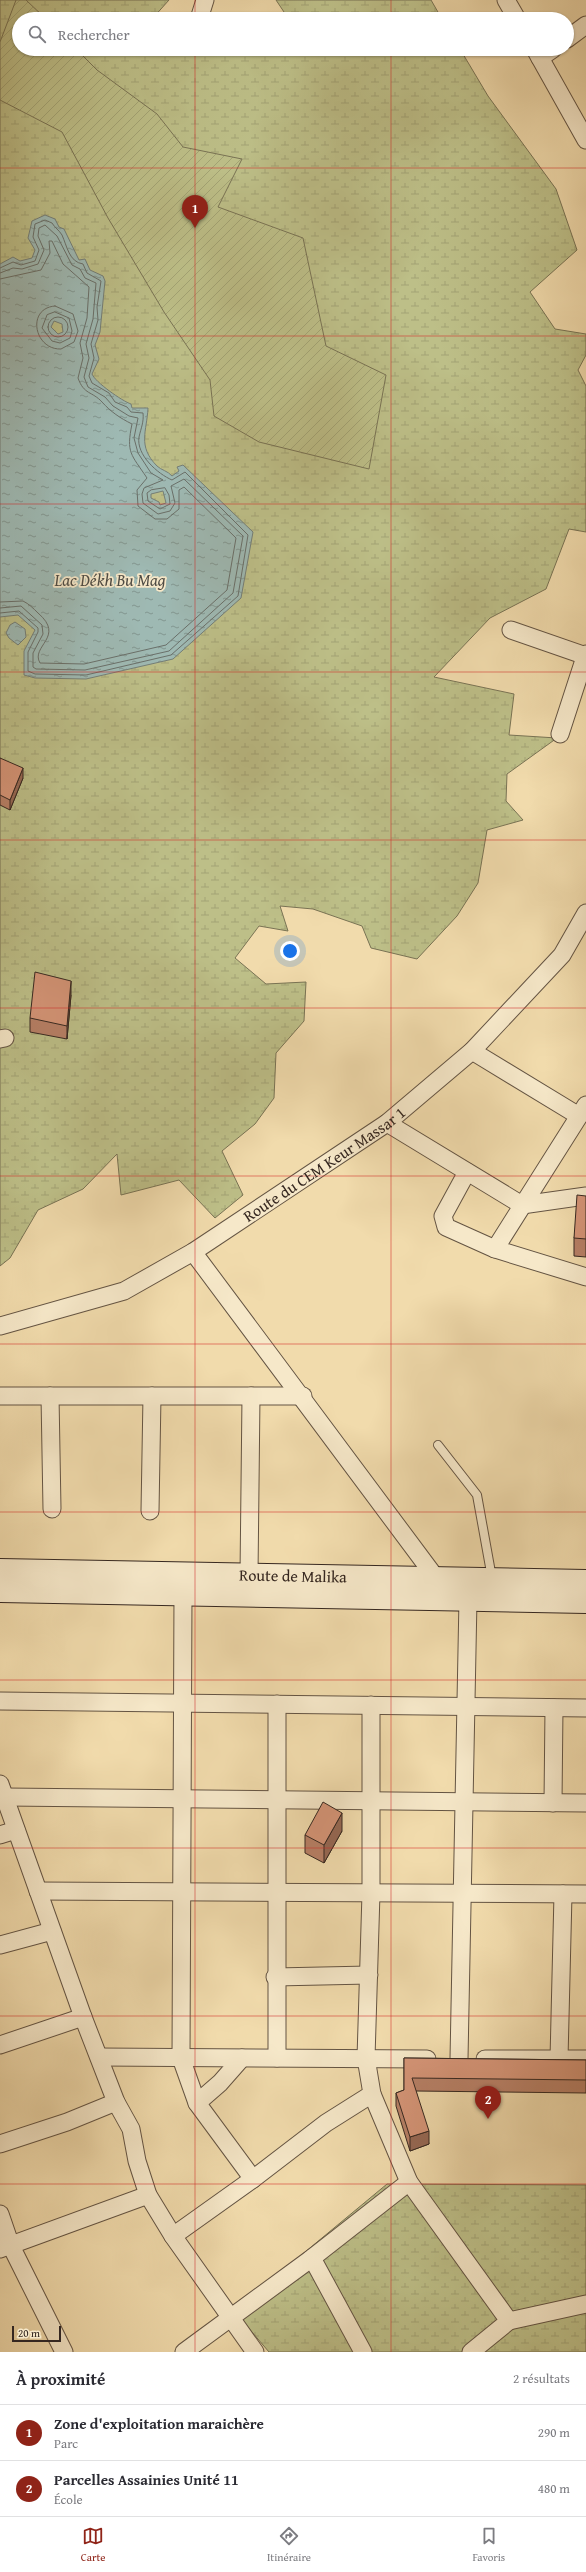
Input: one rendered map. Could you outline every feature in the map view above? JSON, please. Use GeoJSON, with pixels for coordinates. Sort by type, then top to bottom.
{"type":"FeatureCollection","features":[{"type":"Feature","properties":{"kind":"main road","name":"Route de Malika"},"geometry":{"type":"LineString","coordinates":[[0,1570],[586,1581]]}},
{"type":"Feature","properties":{"kind":"main road","name":"Route de Malika"},"geometry":{"type":"LineString","coordinates":[[0,1591],[586,1602]]}},
{"type":"Feature","properties":{"kind":"street"},"geometry":{"type":"LineString","coordinates":[[202,12],[206,0]]}},
{"type":"Feature","properties":{"kind":"street"},"geometry":{"type":"LineString","coordinates":[[506,0],[513,12]]}},
{"type":"Feature","properties":{"kind":"street"},"geometry":{"type":"LineString","coordinates":[[574,34],[586,25]]}},
{"type":"Feature","properties":{"kind":"street"},"geometry":{"type":"LineString","coordinates":[[545,56],[586,140]]}},
{"type":"Feature","properties":{"kind":"street"},"geometry":{"type":"LineString","coordinates":[[511,630],[586,655],[560,734]]}},
{"type":"Feature","properties":{"kind":"street","name":"Route du CEM Keur Massar 1"},"geometry":{"type":"LineString","coordinates":[[0,1326],[124,1291],[194,1252],[387,1123],[472,1051],[562,955],[586,913]]}},
{"type":"Feature","properties":{"kind":"street"},"geometry":{"type":"LineString","coordinates":[[472,1051],[582,1111],[495,1248]]}},
{"type":"Feature","properties":{"kind":"street"},"geometry":{"type":"LineString","coordinates":[[387,1123],[522,1205],[586,1196]]}},
{"type":"Feature","properties":{"kind":"street"},"geometry":{"type":"LineString","coordinates":[[467,1172],[443,1216],[444,1225],[495,1248],[586,1277]]}},
{"type":"Feature","properties":{"kind":"street"},"geometry":{"type":"LineString","coordinates":[[194,1252],[303,1396],[436,1578]]}},
{"type":"Feature","properties":{"kind":"street"},"geometry":{"type":"LineString","coordinates":[[0,1396],[303,1396]]}},
{"type":"Feature","properties":{"kind":"street"},"geometry":{"type":"LineString","coordinates":[[50,1396],[52,1509]]}},
{"type":"Feature","properties":{"kind":"street"},"geometry":{"type":"LineString","coordinates":[[150,1511],[152,1396]]}},
{"type":"Feature","properties":{"kind":"street"},"geometry":{"type":"LineString","coordinates":[[249,1574],[252,1396]]}},
{"type":"Feature","properties":{"kind":"street"},"geometry":{"type":"LineString","coordinates":[[183,1594],[181,2058],[197,2104],[253,2179]]}},
{"type":"Feature","properties":{"kind":"street"},"geometry":{"type":"LineString","coordinates":[[459,2059],[468,1599]]}},
{"type":"Feature","properties":{"kind":"street"},"geometry":{"type":"LineString","coordinates":[[0,1701],[586,1708]]}},
{"type":"Feature","properties":{"kind":"street"},"geometry":{"type":"LineString","coordinates":[[277,1704],[275,1977],[277,2058]]}},
{"type":"Feature","properties":{"kind":"street"},"geometry":{"type":"LineString","coordinates":[[371,1705],[371,1893],[366,2058],[372,2094],[409,2182],[509,2321]]}},
{"type":"Feature","properties":{"kind":"street"},"geometry":{"type":"LineString","coordinates":[[553,1803],[554,1708]]}},
{"type":"Feature","properties":{"kind":"street"},"geometry":{"type":"LineString","coordinates":[[255,2352],[173,2236],[148,2195],[139,2167],[131,2129],[116,2102],[83,2017],[2,1791],[182,1799],[586,1803]]}},
{"type":"Feature","properties":{"kind":"street"},"geometry":{"type":"LineString","coordinates":[[0,1836],[16,1830]]}},
{"type":"Feature","properties":{"kind":"street"},"geometry":{"type":"LineString","coordinates":[[38,1891],[586,1894]]}},
{"type":"Feature","properties":{"kind":"street"},"geometry":{"type":"LineString","coordinates":[[559,2059],[562,1894]]}},
{"type":"Feature","properties":{"kind":"street"},"geometry":{"type":"LineString","coordinates":[[0,1945],[52,1931]]}},
{"type":"Feature","properties":{"kind":"street"},"geometry":{"type":"LineString","coordinates":[[275,1977],[369,1975]]}},
{"type":"Feature","properties":{"kind":"street"},"geometry":{"type":"LineString","coordinates":[[0,2045],[83,2017]]}},
{"type":"Feature","properties":{"kind":"street"},"geometry":{"type":"LineString","coordinates":[[99,2057],[586,2060]]}},
{"type":"Feature","properties":{"kind":"street"},"geometry":{"type":"LineString","coordinates":[[197,2104],[220,2083],[242,2058]]}},
{"type":"Feature","properties":{"kind":"street"},"geometry":{"type":"LineString","coordinates":[[173,2236],[253,2179],[326,2123],[372,2094]]}},
{"type":"Feature","properties":{"kind":"street"},"geometry":{"type":"LineString","coordinates":[[0,2144],[68,2122],[116,2102]]}},
{"type":"Feature","properties":{"kind":"street"},"geometry":{"type":"LineString","coordinates":[[184,2352],[312,2258],[409,2182]]}},
{"type":"Feature","properties":{"kind":"street"},"geometry":{"type":"LineString","coordinates":[[6,2247],[148,2195]]}},
{"type":"Feature","properties":{"kind":"street"},"geometry":{"type":"LineString","coordinates":[[0,2214],[6,2247],[64,2352]]}},
{"type":"Feature","properties":{"kind":"street"},"geometry":{"type":"LineString","coordinates":[[312,2258],[364,2352]]}},
{"type":"Feature","properties":{"kind":"street"},"geometry":{"type":"LineString","coordinates":[[476,2350],[509,2321],[586,2304]]}},
{"type":"Feature","properties":{"kind":"lane"},"geometry":{"type":"LineString","coordinates":[[438,1445],[477,1495],[492,1579]]}},
{"type":"Feature","properties":{"kind":"green space"},"geometry":{"type":"Polygon","coordinates":[[[0,0],[169,0],[158,12],[12,12],[12,56],[464,56],[488,96],[556,189],[577,250],[530,292],[555,329],[586,334],[586,355],[578,370],[586,386],[586,532],[569,529],[546,589],[490,618],[434,677],[514,694],[509,735],[557,738],[507,774],[506,801],[523,820],[487,830],[478,883],[457,916],[417,959],[371,948],[362,926],[313,909],[280,906],[288,931],[259,926],[235,958],[266,984],[306,982],[304,1021],[276,1053],[274,1098],[255,1124],[222,1151],[243,1195],[215,1218],[179,1180],[121,1195],[117,1154],[83,1189],[38,1210],[10,1258],[0,1266],[0,0]]]}},
{"type":"Feature","properties":{"kind":"green space"},"geometry":{"type":"Polygon","coordinates":[[[16,0],[26,0],[39,12],[12,12],[12,56],[83,56],[97,70],[157,114],[183,147],[242,159],[218,207],[303,238],[326,346],[386,375],[369,469],[259,442],[214,416],[210,380],[164,312],[108,218],[62,132],[0,100],[0,42],[16,0]]]}},
{"type":"Feature","properties":{"kind":"green space"},"geometry":{"type":"Polygon","coordinates":[[[276,0],[431,0],[438,12],[284,12],[276,0]]]}},
{"type":"Feature","properties":{"kind":"green space"},"geometry":{"type":"Polygon","coordinates":[[[387,2184],[586,2185],[586,2352],[269,2352],[234,2311],[387,2184]]]}},
{"type":"Feature","properties":{"kind":"water","name":"Lac Dékh Bu Mag"},"geometry":{"type":"Polygon","coordinates":[[[45,215],[55,219],[59,227],[64,229],[79,260],[85,259],[90,270],[103,276],[105,281],[100,332],[95,345],[99,359],[92,374],[98,382],[109,391],[131,404],[132,408],[148,408],[145,445],[151,459],[172,476],[179,471],[177,467],[183,465],[253,532],[241,598],[173,659],[86,679],[35,678],[24,675],[24,651],[35,630],[18,615],[0,617],[0,264],[13,257],[20,261],[32,258],[35,250],[28,238],[32,221],[45,215]],[[54,321],[51,327],[58,334],[63,332],[62,324],[54,321]],[[163,491],[151,494],[151,498],[159,502],[160,505],[166,503],[163,491]]]}},
{"type":"Feature","properties":{"kind":"water"},"geometry":{"type":"Polygon","coordinates":[[[15,622],[25,629],[26,637],[18,645],[9,638],[6,633],[10,625],[15,622]]]}},
{"type":"Feature","properties":{"kind":"building"},"geometry":{"type":"Polygon","coordinates":[[[0,758],[23,768],[10,800],[0,795],[0,758]]]}},
{"type":"Feature","properties":{"kind":"building"},"geometry":{"type":"Polygon","coordinates":[[[35,972],[71,981],[67,1026],[30,1018],[35,972]]]}},
{"type":"Feature","properties":{"kind":"building"},"geometry":{"type":"Polygon","coordinates":[[[577,1195],[586,1196],[586,1239],[574,1238],[577,1195]]]}},
{"type":"Feature","properties":{"kind":"building"},"geometry":{"type":"Polygon","coordinates":[[[323,1802],[342,1813],[324,1845],[305,1835],[323,1802]]]}},
{"type":"Feature","properties":{"kind":"building"},"geometry":{"type":"Polygon","coordinates":[[[404,2058],[586,2060],[586,2080],[412,2078],[429,2131],[410,2137],[396,2093],[404,2090],[404,2058]]]}},
{"type":"Feature","properties":{"kind":"place","name":"Zone d'exploitation maraichère"},"geometry":{"type":"Point","coordinates":[195,228]}},
{"type":"Feature","properties":{"kind":"place","name":"Parcelles Assainies Unité 11"},"geometry":{"type":"Point","coordinates":[488,2119]}}]}
